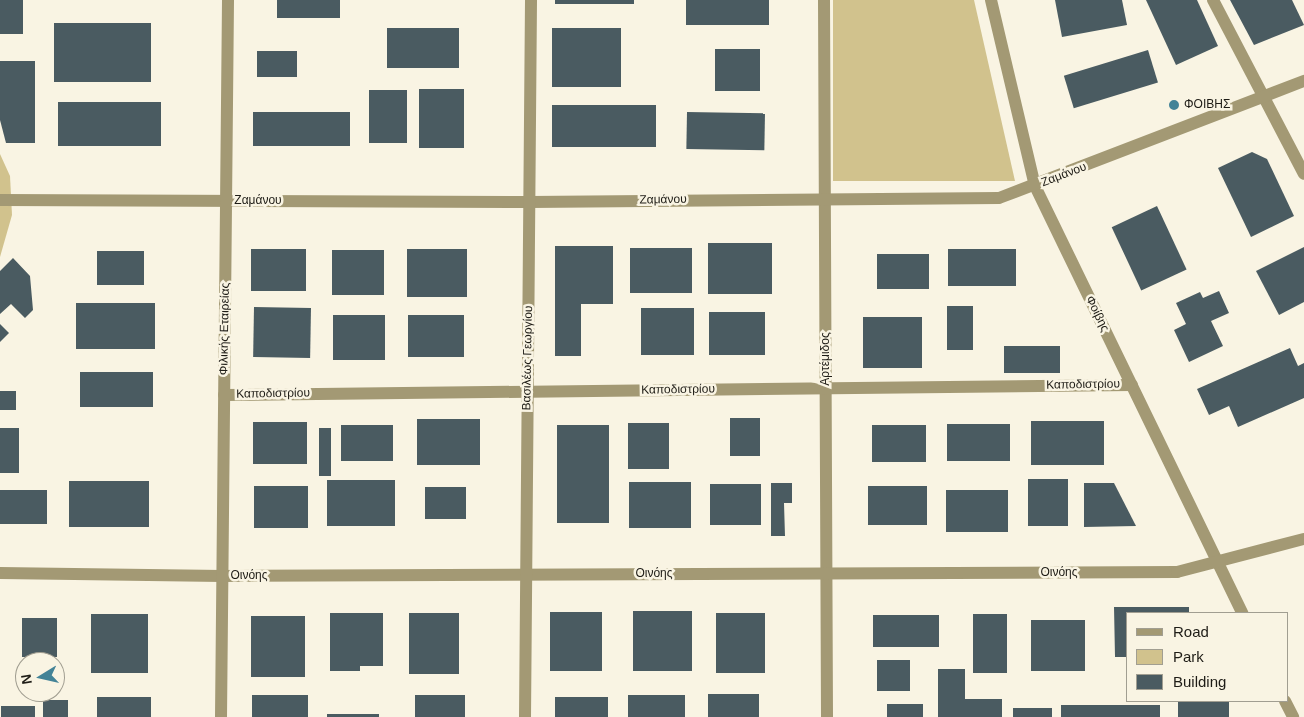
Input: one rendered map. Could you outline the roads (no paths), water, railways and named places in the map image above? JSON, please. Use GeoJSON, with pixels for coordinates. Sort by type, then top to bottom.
{"type":"FeatureCollection","features":[{"type":"Feature","properties":{"kind":"street","name":"Φιλικής Εταιρείας"},"geometry":{"type":"LineString","coordinates":[[221,717],[228,0]]}},
{"type":"Feature","properties":{"kind":"street","name":"Βασιλέως Γεωργίου"},"geometry":{"type":"LineString","coordinates":[[525,717],[532,0]]}},
{"type":"Feature","properties":{"kind":"street","name":"Αρτέμιδος"},"geometry":{"type":"LineString","coordinates":[[824,0],[827,717]]}},
{"type":"Feature","properties":{"kind":"street","name":"Φοίβης"},"geometry":{"type":"LineString","coordinates":[[991,0],[1035,186],[1242,612]]}},
{"type":"Feature","properties":{"kind":"street"},"geometry":{"type":"LineString","coordinates":[[1213,0],[1220,18],[1266,96],[1304,174]]}},
{"type":"Feature","properties":{"kind":"street","name":"Ζαμάνου"},"geometry":{"type":"LineString","coordinates":[[0,200],[530,202],[999,198],[1035,186],[1304,81]]}},
{"type":"Feature","properties":{"kind":"street","name":"Καποδιστρίου"},"geometry":{"type":"LineString","coordinates":[[224,395],[1132,385]]}},
{"type":"Feature","properties":{"kind":"street","name":"Οινόης"},"geometry":{"type":"LineString","coordinates":[[0,573],[222,576],[1177,572],[1304,539]]}},
{"type":"Feature","properties":{"kind":"street"},"geometry":{"type":"LineString","coordinates":[[1286,702],[1293,717]]}},
{"type":"Feature","properties":{"kind":"place","name":"ΦΟΙΒΗΣ"},"geometry":{"type":"Point","coordinates":[1174,105]}}]}
